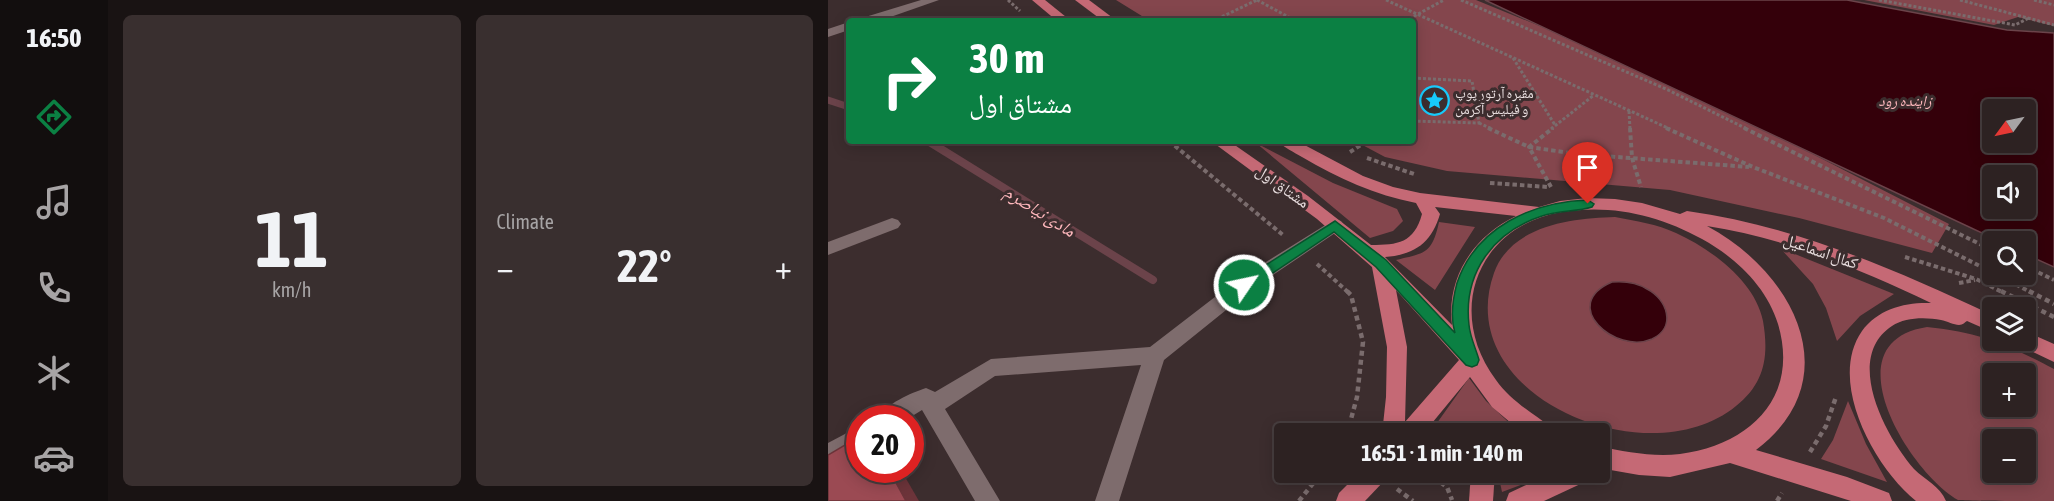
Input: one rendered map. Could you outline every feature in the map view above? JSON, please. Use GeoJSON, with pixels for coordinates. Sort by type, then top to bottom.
{"type":"FeatureCollection","features":[{"type":"Feature","properties":{"kind":"main road"},"geometry":{"type":"LineString","coordinates":[[1038,0],[1061,18]]}},
{"type":"Feature","properties":{"kind":"main road"},"geometry":{"type":"LineString","coordinates":[[1081,0],[1107,18]]}},
{"type":"Feature","properties":{"kind":"main road","name":"مشتاق اول"},"geometry":{"type":"LineString","coordinates":[[1224,144],[1335,225],[1374,257],[1472,360]]}},
{"type":"Feature","properties":{"kind":"main road"},"geometry":{"type":"LineString","coordinates":[[1291,144],[1324,163],[1373,185],[1422,199],[1538,212]]}},
{"type":"Feature","properties":{"kind":"main road"},"geometry":{"type":"LineString","coordinates":[[1394,423],[1397,397],[1397,347],[1374,257],[1413,244],[1428,230],[1431,214],[1422,199]]}},
{"type":"Feature","properties":{"kind":"main road"},"geometry":{"type":"LineString","coordinates":[[1528,423],[1515,414],[1490,388],[1472,360],[1461,327],[1461,296],[1470,267],[1486,244],[1510,225],[1538,212],[1571,205],[1605,204],[1641,208],[1672,217],[1702,230],[1731,248],[1755,269],[1769,286],[1789,322],[1796,352],[1793,382],[1781,410],[1760,434],[1729,453],[1680,465],[1626,464],[1610,467]]}},
{"type":"Feature","properties":{"kind":"main road","name":"کمال اسماعیل"},"geometry":{"type":"LineString","coordinates":[[1641,208],[1750,228],[1810,246],[1909,284],[1982,319]]}},
{"type":"Feature","properties":{"kind":"main road"},"geometry":{"type":"LineString","coordinates":[[1934,501],[1903,474],[1883,443],[1864,398],[1858,377],[1860,353],[1870,334],[1885,319],[1909,310],[1938,312],[1982,326]]}},
{"type":"Feature","properties":{"kind":"main road"},"geometry":{"type":"LineString","coordinates":[[1418,423],[1472,360]]}},
{"type":"Feature","properties":{"kind":"main road"},"geometry":{"type":"LineString","coordinates":[[1729,453],[1787,468],[1880,501]]}},
{"type":"Feature","properties":{"kind":"main road"},"geometry":{"type":"LineString","coordinates":[[1610,460],[1626,464]]}},
{"type":"Feature","properties":{"kind":"main road"},"geometry":{"type":"LineString","coordinates":[[1348,501],[1367,483]]}},
{"type":"Feature","properties":{"kind":"main road"},"geometry":{"type":"LineString","coordinates":[[1481,501],[1482,483]]}},
{"type":"Feature","properties":{"kind":"main road"},"geometry":{"type":"LineString","coordinates":[[1518,501],[1557,483]]}},
{"type":"Feature","properties":{"kind":"street"},"geometry":{"type":"LineString","coordinates":[[876,18],[933,0]]}},
{"type":"Feature","properties":{"kind":"street"},"geometry":{"type":"LineString","coordinates":[[828,33],[846,27]]}},
{"type":"Feature","properties":{"kind":"street"},"geometry":{"type":"LineString","coordinates":[[828,249],[892,224]]}},
{"type":"Feature","properties":{"kind":"street"},"geometry":{"type":"LineString","coordinates":[[1107,501],[1155,355],[1244,285],[1335,225]]}},
{"type":"Feature","properties":{"kind":"street"},"geometry":{"type":"LineString","coordinates":[[931,406],[991,368],[1155,355]]}},
{"type":"Feature","properties":{"kind":"street"},"geometry":{"type":"LineString","coordinates":[[912,405],[926,397],[987,501]]}},
{"type":"Feature","properties":{"kind":"street"},"geometry":{"type":"LineString","coordinates":[[828,455],[846,444]]}},
{"type":"Feature","properties":{"kind":"path"},"geometry":{"type":"LineString","coordinates":[[1220,18],[1257,0],[1290,18]]}},
{"type":"Feature","properties":{"kind":"path"},"geometry":{"type":"LineString","coordinates":[[1386,0],[1753,167],[1884,218],[1982,267]]}},
{"type":"Feature","properties":{"kind":"path"},"geometry":{"type":"LineString","coordinates":[[1411,18],[1444,0]]}},
{"type":"Feature","properties":{"kind":"path"},"geometry":{"type":"LineString","coordinates":[[1461,0],[1668,90],[1982,245]]}},
{"type":"Feature","properties":{"kind":"path"},"geometry":{"type":"LineString","coordinates":[[1879,0],[2015,26],[2028,18]]}},
{"type":"Feature","properties":{"kind":"path"},"geometry":{"type":"LineString","coordinates":[[1960,0],[2054,25]]}},
{"type":"Feature","properties":{"kind":"path"},"geometry":{"type":"LineString","coordinates":[[2034,0],[2054,5]]}},
{"type":"Feature","properties":{"kind":"path"},"geometry":{"type":"LineString","coordinates":[[1512,57],[1555,125]]}},
{"type":"Feature","properties":{"kind":"path"},"geometry":{"type":"LineString","coordinates":[[1416,78],[1472,81],[1479,123]]}},
{"type":"Feature","properties":{"kind":"path"},"geometry":{"type":"LineString","coordinates":[[1529,147],[1594,95]]}},
{"type":"Feature","properties":{"kind":"path"},"geometry":{"type":"LineString","coordinates":[[1629,111],[1632,158],[1641,188]]}},
{"type":"Feature","properties":{"kind":"path"},"geometry":{"type":"LineString","coordinates":[[1416,121],[1479,123],[1529,147],[1753,167]]}},
{"type":"Feature","properties":{"kind":"path"},"geometry":{"type":"LineString","coordinates":[[1349,153],[1363,144]]}},
{"type":"Feature","properties":{"kind":"path"},"geometry":{"type":"LineString","coordinates":[[1529,147],[1551,187]]}},
{"type":"Feature","properties":{"kind":"path"},"geometry":{"type":"LineString","coordinates":[[2036,271],[2054,280]]}},
{"type":"Feature","properties":{"kind":"path"},"geometry":{"type":"LineString","coordinates":[[2017,285],[2054,304]]}},
{"type":"Feature","properties":{"kind":"path"},"geometry":{"type":"LineString","coordinates":[[1299,501],[1313,483]]}},
{"type":"Feature","properties":{"kind":"path"},"geometry":{"type":"LineString","coordinates":[[1441,483],[1447,487],[1452,501]]}},
{"type":"Feature","properties":{"kind":"shaded area"},"geometry":{"type":"Polygon","coordinates":[[[1116,0],[1476,0],[1655,73],[1949,224],[1932,253],[1799,218],[1670,190],[1447,171],[1385,157],[1361,144],[1416,144],[1416,18],[1145,18],[1116,0]]]}},
{"type":"Feature","properties":{"kind":"shaded area"},"geometry":{"type":"Polygon","coordinates":[[[1864,0],[2054,0],[2054,26],[2018,17],[1994,25],[1864,0]]]}},
{"type":"Feature","properties":{"kind":"shaded area"},"geometry":{"type":"Polygon","coordinates":[[[1257,144],[1333,183],[1397,209],[1403,221],[1393,231],[1370,238],[1257,144]]]}},
{"type":"Feature","properties":{"kind":"shaded area"},"geometry":{"type":"Polygon","coordinates":[[[1615,217],[1661,227],[1717,257],[1741,280],[1758,306],[1763,321],[1765,357],[1759,378],[1746,397],[1736,406],[1699,426],[1655,433],[1610,428],[1610,423],[1595,423],[1566,413],[1528,389],[1501,356],[1488,317],[1494,273],[1502,257],[1514,244],[1529,234],[1545,227],[1581,219],[1615,217]]]}},
{"type":"Feature","properties":{"kind":"shaded area"},"geometry":{"type":"Polygon","coordinates":[[[1439,222],[1475,227],[1435,290],[1396,260],[1414,256],[1426,250],[1433,240],[1439,222]]]}},
{"type":"Feature","properties":{"kind":"shaded area"},"geometry":{"type":"Polygon","coordinates":[[[1780,248],[1894,294],[1860,316],[1837,341],[1826,308],[1813,284],[1780,248]]]}},
{"type":"Feature","properties":{"kind":"shaded area"},"geometry":{"type":"Polygon","coordinates":[[[1927,327],[1979,336],[1982,337],[1982,351],[2018,351],[2054,369],[2054,501],[1958,500],[1939,485],[1919,463],[1901,437],[1887,409],[1881,381],[1884,356],[1898,338],[1927,327]]]}},
{"type":"Feature","properties":{"kind":"shaded area"},"geometry":{"type":"Polygon","coordinates":[[[1469,378],[1486,401],[1509,423],[1437,423],[1469,378]]]}},
{"type":"Feature","properties":{"kind":"shaded area"},"geometry":{"type":"Polygon","coordinates":[[[1848,401],[1866,444],[1887,482],[1821,459],[1833,440],[1848,401]]]}},
{"type":"Feature","properties":{"kind":"shaded area"},"geometry":{"type":"Polygon","coordinates":[[[1500,483],[1526,483],[1502,492],[1500,483]]]}},
{"type":"Feature","properties":{"kind":"water","name":"زاینده رود"},"geometry":{"type":"Polygon","coordinates":[[[1485,0],[1847,0],[2007,30],[2054,33],[2054,267],[2036,259],[2036,231],[1982,231],[1982,233],[1485,0]]]}},
{"type":"Feature","properties":{"kind":"water"},"geometry":{"type":"Polygon","coordinates":[[[1612,282],[1639,285],[1660,299],[1667,321],[1660,334],[1652,339],[1638,342],[1623,340],[1609,334],[1598,325],[1591,314],[1590,303],[1597,292],[1612,282]]]}},
{"type":"Feature","properties":{"kind":"building"},"geometry":{"type":"Polygon","coordinates":[[[846,444],[846,483],[896,483],[906,501],[828,501],[828,455],[846,444]]]}},
{"type":"Feature","properties":{"kind":"waterway","name":"مادی نیاصرم"},"geometry":{"type":"LineString","coordinates":[[828,100],[846,106]]}},
{"type":"Feature","properties":{"kind":"waterway","name":"مادی نیاصرم"},"geometry":{"type":"LineString","coordinates":[[933,144],[1153,280]]}},
{"type":"Feature","properties":{"kind":"place","name":"مقبره آرتور پوپ و فیلیس آکرمن"},"geometry":{"type":"Point","coordinates":[1434,101]}},
{"type":"Feature","properties":{"kind":"route"},"geometry":{"type":"LineString","coordinates":[[1244,285],[1335,225],[1381,264],[1472,360],[1461,327],[1461,296],[1470,267],[1486,244],[1510,225],[1538,212],[1588,204]]}}]}
